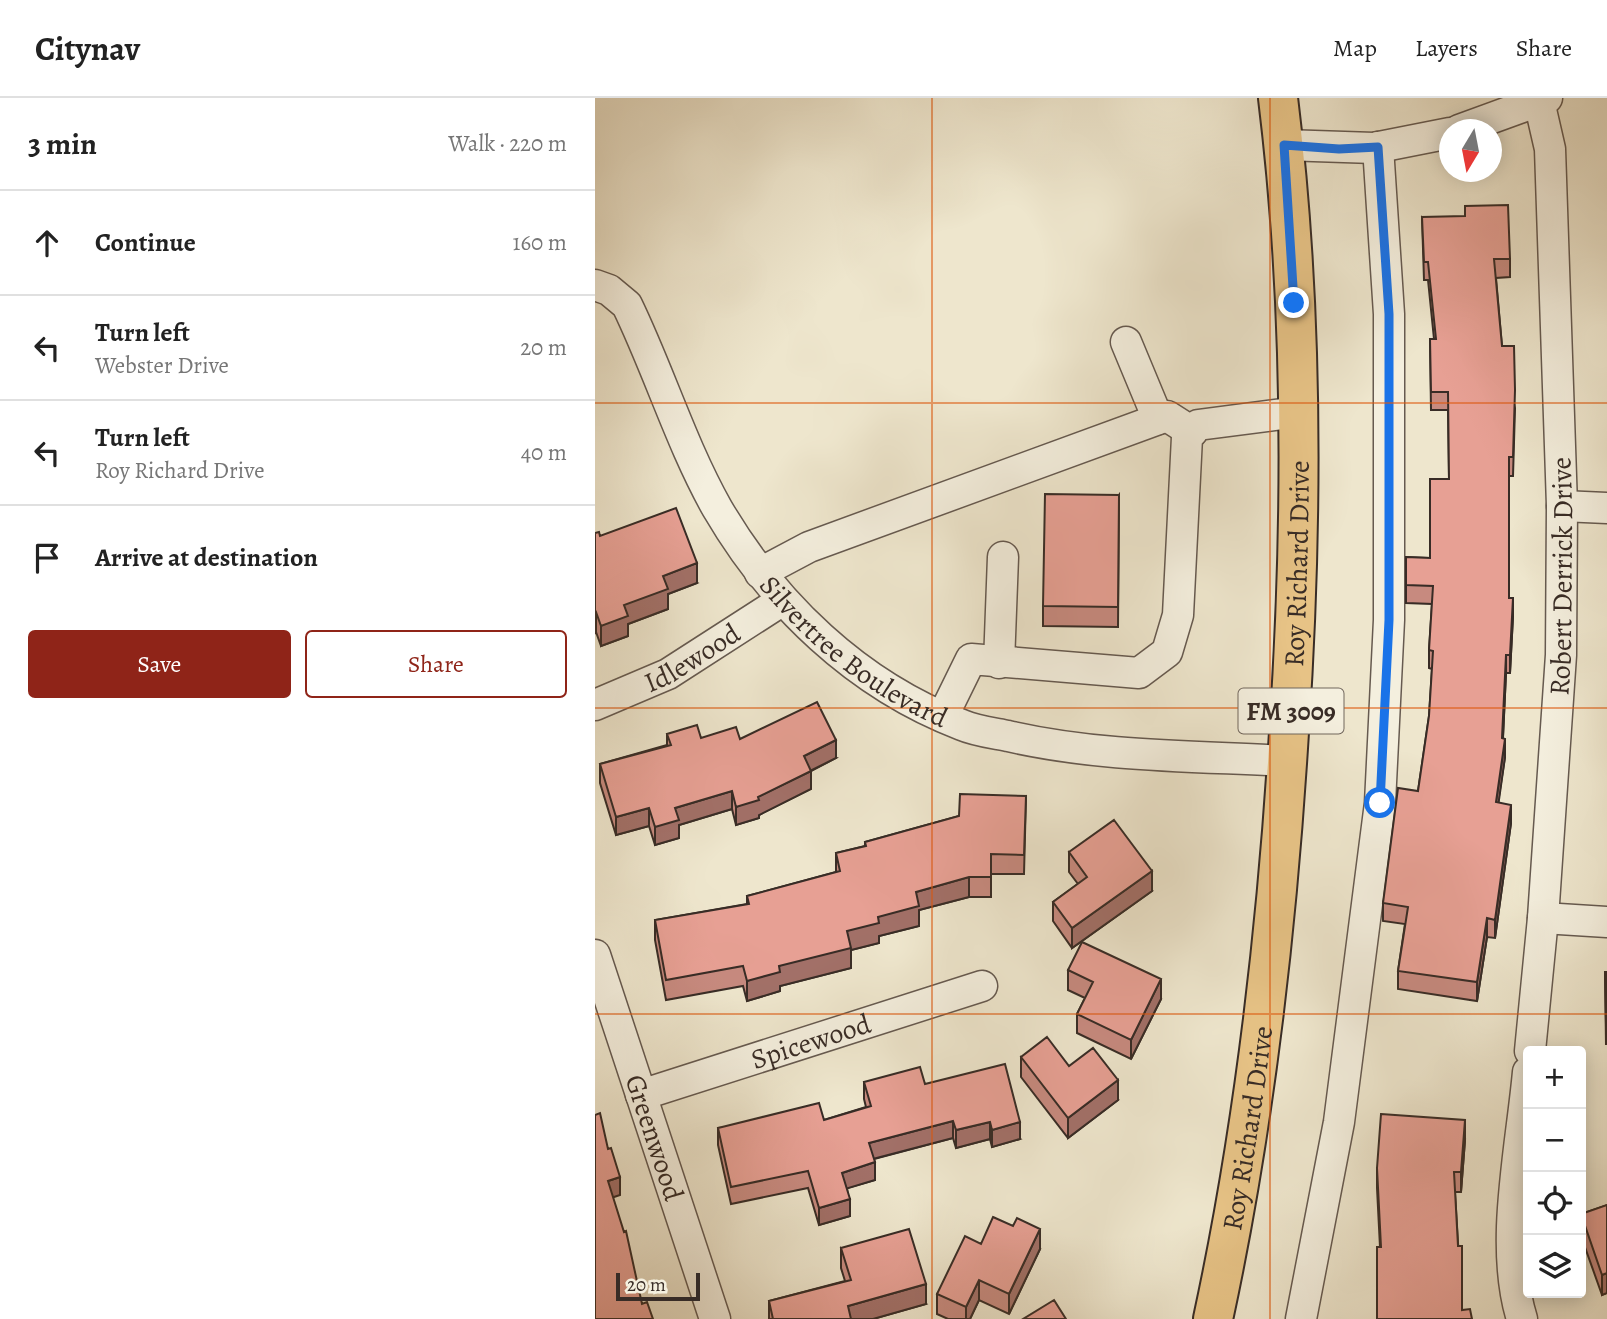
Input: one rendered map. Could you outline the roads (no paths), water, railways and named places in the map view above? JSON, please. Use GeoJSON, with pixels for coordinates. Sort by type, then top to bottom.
{"type":"FeatureCollection","features":[{"type":"Feature","properties":{"kind":"main road","name":"Roy Richard Drive"},"geometry":{"type":"LineString","coordinates":[[1213,1319],[1230,1239],[1269,993],[1288,761],[1300,486],[1284,145],[1278,98]]}},
{"type":"Feature","properties":{"kind":"street"},"geometry":{"type":"LineString","coordinates":[[1489,119],[1543,99]]}},
{"type":"Feature","properties":{"kind":"street","name":"Robert Derrick Drive"},"geometry":{"type":"LineString","coordinates":[[1530,1046],[1557,733],[1562,506],[1550,149],[1543,99]]}},
{"type":"Feature","properties":{"kind":"street"},"geometry":{"type":"LineString","coordinates":[[1284,145],[1339,149],[1378,147],[1439,135]]}},
{"type":"Feature","properties":{"kind":"street"},"geometry":{"type":"LineString","coordinates":[[1301,1319],[1339,1122],[1380,803],[1389,620],[1389,314],[1378,147]]}},
{"type":"Feature","properties":{"kind":"street","name":"Silvertree Boulevard"},"geometry":{"type":"LineString","coordinates":[[595,285],[609,290],[627,305],[716,505],[760,573],[783,600],[860,672],[964,726],[1038,743],[1106,752],[1288,761]]}},
{"type":"Feature","properties":{"kind":"street"},"geometry":{"type":"LineString","coordinates":[[1126,342],[1158,419]]}},
{"type":"Feature","properties":{"kind":"street"},"geometry":{"type":"LineString","coordinates":[[943,716],[971,659],[1139,673],[1167,652],[1178,615],[1187,437],[1198,425],[1298,412]]}},
{"type":"Feature","properties":{"kind":"street"},"geometry":{"type":"LineString","coordinates":[[760,573],[809,547],[1167,416],[1192,432]]}},
{"type":"Feature","properties":{"kind":"street"},"geometry":{"type":"LineString","coordinates":[[1562,506],[1607,508]]}},
{"type":"Feature","properties":{"kind":"street"},"geometry":{"type":"LineString","coordinates":[[999,663],[1003,556]]}},
{"type":"Feature","properties":{"kind":"street","name":"Idlewood"},"geometry":{"type":"LineString","coordinates":[[595,705],[668,674],[783,600]]}},
{"type":"Feature","properties":{"kind":"street"},"geometry":{"type":"LineString","coordinates":[[1543,918],[1607,922]]}},
{"type":"Feature","properties":{"kind":"street","name":"Greenwood"},"geometry":{"type":"LineString","coordinates":[[595,955],[715,1319]]}},
{"type":"Feature","properties":{"kind":"street","name":"Spicewood"},"geometry":{"type":"LineString","coordinates":[[641,1095],[982,986]]}},
{"type":"Feature","properties":{"kind":"street"},"geometry":{"type":"LineString","coordinates":[[1523,1319],[1514,1291],[1510,1258],[1524,1109]]}}]}
